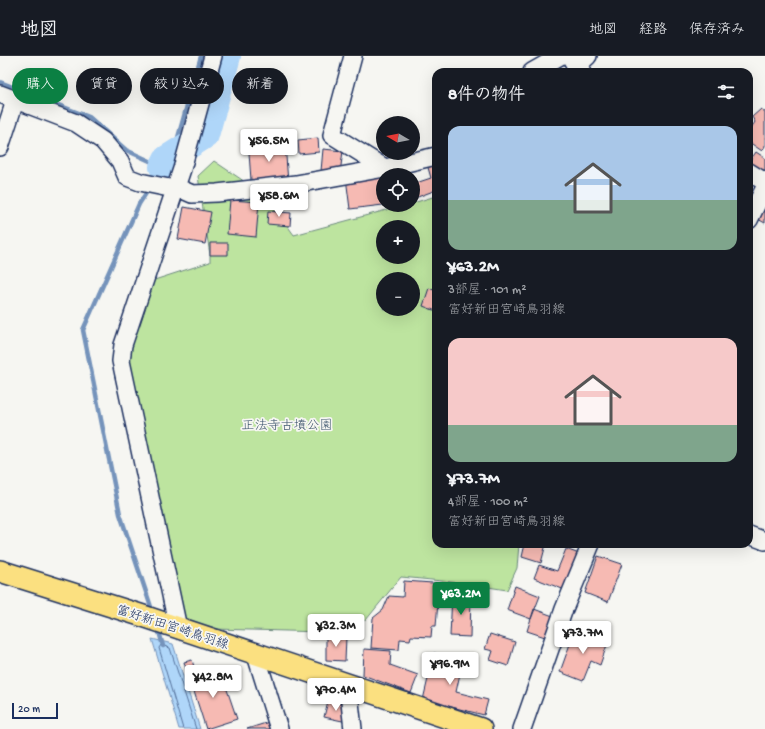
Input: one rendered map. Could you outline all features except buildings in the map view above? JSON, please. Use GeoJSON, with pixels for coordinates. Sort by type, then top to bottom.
{"type":"FeatureCollection","features":[{"type":"Feature","properties":{"kind":"main road","name":"富好新田宮崎鳥羽線"},"geometry":{"type":"LineString","coordinates":[[0,571],[255,652],[348,685],[481,729]]}},
{"type":"Feature","properties":{"kind":"street"},"geometry":{"type":"LineString","coordinates":[[178,628],[121,361],[122,345],[168,188],[182,169],[213,56]]}},
{"type":"Feature","properties":{"kind":"street"},"geometry":{"type":"LineString","coordinates":[[353,56],[332,134],[385,168],[432,157]]}},
{"type":"Feature","properties":{"kind":"street"},"geometry":{"type":"LineString","coordinates":[[539,68],[560,56]]}},
{"type":"Feature","properties":{"kind":"street"},"geometry":{"type":"LineString","coordinates":[[0,147],[8,97],[76,123],[103,141],[120,161],[128,176],[140,182],[183,190],[192,194],[217,193],[296,184],[376,170]]}},
{"type":"Feature","properties":{"kind":"street"},"geometry":{"type":"LineString","coordinates":[[753,174],[765,182]]}},
{"type":"Feature","properties":{"kind":"street"},"geometry":{"type":"LineString","coordinates":[[753,212],[765,186]]}},
{"type":"Feature","properties":{"kind":"street"},"geometry":{"type":"LineString","coordinates":[[753,536],[765,541]]}},
{"type":"Feature","properties":{"kind":"street"},"geometry":{"type":"LineString","coordinates":[[522,729],[564,609],[589,548]]}},
{"type":"Feature","properties":{"kind":"street"},"geometry":{"type":"LineString","coordinates":[[255,652],[279,729]]}},
{"type":"Feature","properties":{"kind":"street"},"geometry":{"type":"LineString","coordinates":[[348,685],[353,729]]}},
{"type":"Feature","properties":{"kind":"green space","name":"正法寺古墳公園"},"geometry":{"type":"Polygon","coordinates":[[[214,161],[266,196],[294,235],[379,212],[420,212],[420,201],[432,197],[432,548],[519,548],[517,568],[507,590],[462,583],[401,577],[366,620],[323,632],[178,628],[123,345],[142,284],[210,262],[198,176],[214,161]]]}},
{"type":"Feature","properties":{"kind":"water"},"geometry":{"type":"Polygon","coordinates":[[[152,639],[173,644],[200,729],[179,729],[152,639]]]}},
{"type":"Feature","properties":{"kind":"waterway"},"geometry":{"type":"LineString","coordinates":[[173,155],[201,56]]}},
{"type":"Feature","properties":{"kind":"waterway"},"geometry":{"type":"LineString","coordinates":[[163,167],[167,159],[205,135],[227,56]]}},
{"type":"Feature","properties":{"kind":"waterway"},"geometry":{"type":"LineString","coordinates":[[0,82],[89,117],[126,150],[163,167],[154,181]]}},
{"type":"Feature","properties":{"kind":"waterway"},"geometry":{"type":"LineString","coordinates":[[150,187],[139,204],[83,330],[120,514],[153,613]]}},
{"type":"Feature","properties":{"kind":"waterway"},"geometry":{"type":"LineString","coordinates":[[158,628],[163,646]]}}]}
